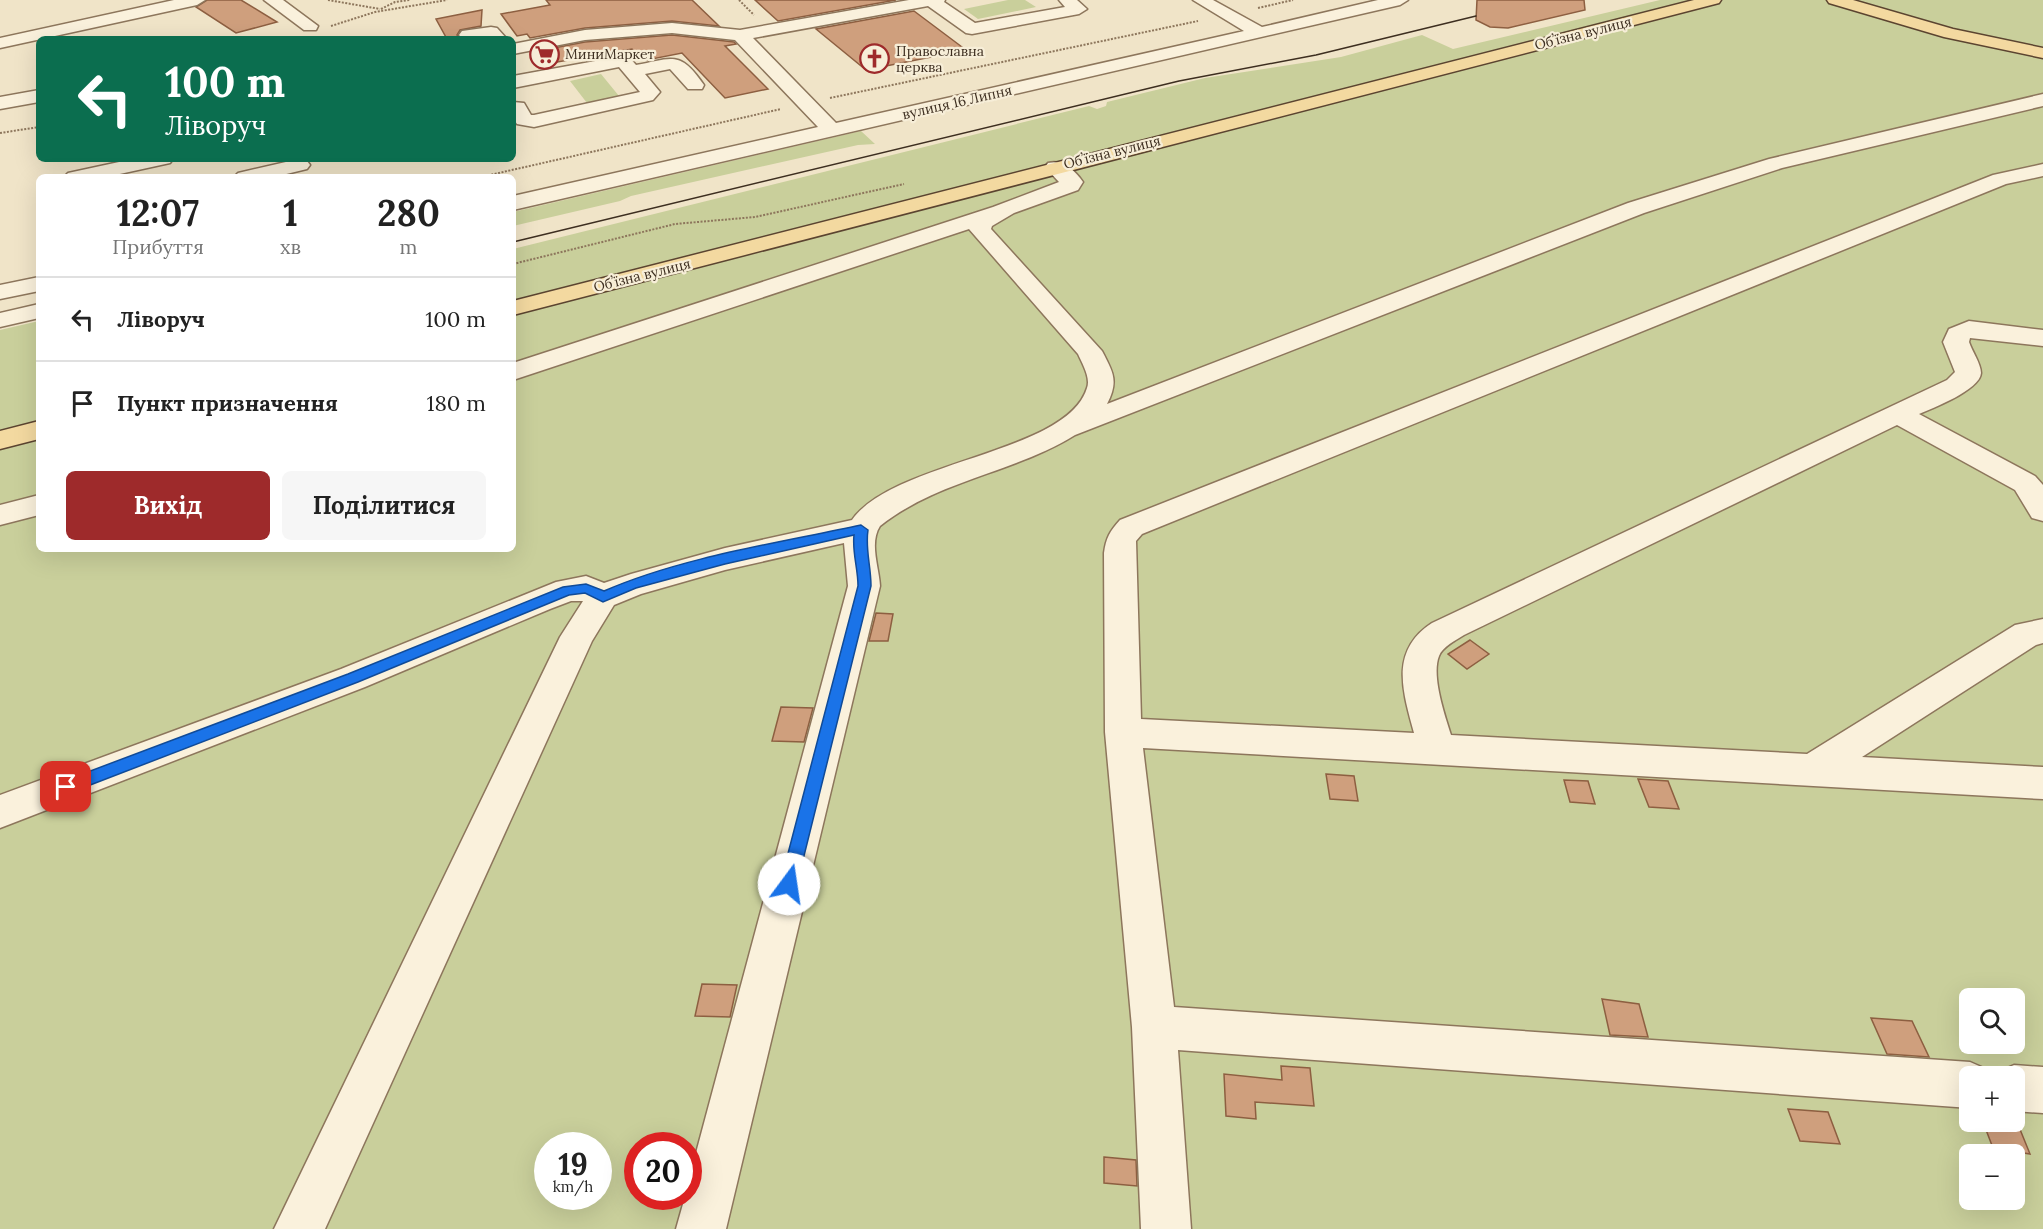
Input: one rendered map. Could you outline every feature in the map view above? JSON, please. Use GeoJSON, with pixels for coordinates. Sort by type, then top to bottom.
{"type":"FeatureCollection","features":[{"type":"Feature","properties":{"kind":"main road","name":"Обʼїзна вулиця"},"geometry":{"type":"LineString","coordinates":[[516,307],[1054,167],[1713,0]]}},
{"type":"Feature","properties":{"kind":"main road"},"geometry":{"type":"LineString","coordinates":[[1835,0],[1950,33],[2043,53]]}},
{"type":"Feature","properties":{"kind":"main road"},"geometry":{"type":"LineString","coordinates":[[0,440],[36,431]]}},
{"type":"Feature","properties":{"kind":"street"},"geometry":{"type":"LineString","coordinates":[[0,43],[197,0]]}},
{"type":"Feature","properties":{"kind":"street"},"geometry":{"type":"LineString","coordinates":[[272,0],[319,27]]}},
{"type":"Feature","properties":{"kind":"street"},"geometry":{"type":"LineString","coordinates":[[516,48],[605,26],[682,28],[740,35],[934,1],[972,29],[1079,9],[1067,0]]}},
{"type":"Feature","properties":{"kind":"street","name":"вулиця 16 Липня"},"geometry":{"type":"LineString","coordinates":[[516,202],[832,130],[1084,78],[1258,32],[1400,0]]}},
{"type":"Feature","properties":{"kind":"street"},"geometry":{"type":"LineString","coordinates":[[1205,2],[1231,7],[1258,32]]}},
{"type":"Feature","properties":{"kind":"street"},"geometry":{"type":"LineString","coordinates":[[818,6],[831,18]]}},
{"type":"Feature","properties":{"kind":"street"},"geometry":{"type":"LineString","coordinates":[[126,16],[137,32]]}},
{"type":"Feature","properties":{"kind":"street"},"geometry":{"type":"LineString","coordinates":[[468,35],[491,32],[495,36]]}},
{"type":"Feature","properties":{"kind":"street"},"geometry":{"type":"LineString","coordinates":[[740,35],[832,130]]}},
{"type":"Feature","properties":{"kind":"street"},"geometry":{"type":"LineString","coordinates":[[516,76],[618,61],[626,63],[650,95],[534,121],[524,120],[517,107]]}},
{"type":"Feature","properties":{"kind":"street"},"geometry":{"type":"LineString","coordinates":[[633,71],[674,63],[695,85]]}},
{"type":"Feature","properties":{"kind":"street"},"geometry":{"type":"LineString","coordinates":[[0,103],[36,97]]}},
{"type":"Feature","properties":{"kind":"street"},"geometry":{"type":"LineString","coordinates":[[701,1229],[864,586],[864,570],[859,547],[861,530],[874,514],[912,491],[1016,453],[1054,435],[1636,208],[1776,163],[2043,100]]}},
{"type":"Feature","properties":{"kind":"street"},"geometry":{"type":"LineString","coordinates":[[87,174],[134,162]]}},
{"type":"Feature","properties":{"kind":"street"},"geometry":{"type":"LineString","coordinates":[[234,174],[300,165]]}},
{"type":"Feature","properties":{"kind":"street"},"geometry":{"type":"LineString","coordinates":[[516,371],[994,213],[1070,185],[1072,182],[1054,167]]}},
{"type":"Feature","properties":{"kind":"street"},"geometry":{"type":"LineString","coordinates":[[1166,1229],[1154,1027],[1123,732],[1121,538],[1131,527],[2000,179],[2043,170]]}},
{"type":"Feature","properties":{"kind":"street"},"geometry":{"type":"LineString","coordinates":[[994,213],[981,223],[980,230],[1089,351],[1098,368],[1102,387],[1090,410],[1054,435]]}},
{"type":"Feature","properties":{"kind":"street"},"geometry":{"type":"LineString","coordinates":[[0,292],[36,285]]}},
{"type":"Feature","properties":{"kind":"street"},"geometry":{"type":"LineString","coordinates":[[0,320],[36,312]]}},
{"type":"Feature","properties":{"kind":"street"},"geometry":{"type":"LineString","coordinates":[[1437,751],[1419,671],[1422,654],[1433,638],[1452,626],[1898,414],[1966,379],[1968,372],[1956,342],[1958,334],[1969,329],[2043,338]]}},
{"type":"Feature","properties":{"kind":"street"},"geometry":{"type":"LineString","coordinates":[[1898,414],[2025,483],[2035,495],[2043,511]]}},
{"type":"Feature","properties":{"kind":"street"},"geometry":{"type":"LineString","coordinates":[[0,515],[36,506]]}},
{"type":"Feature","properties":{"kind":"street"},"geometry":{"type":"LineString","coordinates":[[299,1229],[577,637],[603,597],[632,585],[725,559],[861,530]]}},
{"type":"Feature","properties":{"kind":"street"},"geometry":{"type":"LineString","coordinates":[[0,812],[353,678],[567,590],[586,588],[603,597]]}},
{"type":"Feature","properties":{"kind":"street"},"geometry":{"type":"LineString","coordinates":[[1814,768],[2026,634],[2043,631]]}},
{"type":"Feature","properties":{"kind":"street"},"geometry":{"type":"LineString","coordinates":[[1123,732],[1437,751],[1814,768],[2043,783]]}},
{"type":"Feature","properties":{"kind":"street"},"geometry":{"type":"LineString","coordinates":[[1154,1027],[1959,1083]]}},
{"type":"Feature","properties":{"kind":"street"},"geometry":{"type":"LineString","coordinates":[[2025,1089],[2043,1090]]}},
{"type":"Feature","properties":{"kind":"path"},"geometry":{"type":"LineString","coordinates":[[328,0],[380,9]]}},
{"type":"Feature","properties":{"kind":"path"},"geometry":{"type":"LineString","coordinates":[[375,12],[395,3],[410,0]]}},
{"type":"Feature","properties":{"kind":"path"},"geometry":{"type":"LineString","coordinates":[[319,27],[375,12],[447,0]]}},
{"type":"Feature","properties":{"kind":"path"},"geometry":{"type":"LineString","coordinates":[[494,174],[1231,7],[1293,0]]}},
{"type":"Feature","properties":{"kind":"path"},"geometry":{"type":"LineString","coordinates":[[0,133],[36,127]]}},
{"type":"Feature","properties":{"kind":"path"},"geometry":{"type":"LineString","coordinates":[[516,263],[675,224],[755,217],[900,184],[921,186],[936,199]]}},
{"type":"Feature","properties":{"kind":"green space"},"geometry":{"type":"Polygon","coordinates":[[[1008,0],[1025,0],[1036,7],[978,19],[964,9],[1008,0]]]}},
{"type":"Feature","properties":{"kind":"green space"},"geometry":{"type":"Polygon","coordinates":[[[1660,0],[2043,0],[2043,1229],[0,1229],[0,330],[36,322],[36,552],[516,552],[516,248],[1089,106],[1097,109],[1106,106],[1107,102],[1205,78],[1341,57],[1422,35],[1453,49],[1660,0]]]}},
{"type":"Feature","properties":{"kind":"green space"},"geometry":{"type":"Polygon","coordinates":[[[601,74],[619,96],[587,103],[570,81],[601,74]]]}},
{"type":"Feature","properties":{"kind":"green space"},"geometry":{"type":"Polygon","coordinates":[[[861,131],[875,144],[858,145],[631,196],[620,201],[516,225],[516,211],[861,131]]]}},
{"type":"Feature","properties":{"kind":"building"},"geometry":{"type":"Polygon","coordinates":[[[207,0],[241,0],[277,22],[236,33],[196,7],[207,0]]]}},
{"type":"Feature","properties":{"kind":"building"},"geometry":{"type":"Polygon","coordinates":[[[546,0],[692,0],[719,26],[672,21],[585,28],[530,38],[527,34],[517,36],[501,14],[550,5],[546,0]]]}},
{"type":"Feature","properties":{"kind":"building"},"geometry":{"type":"Polygon","coordinates":[[[755,0],[896,0],[778,21],[755,0]]]}},
{"type":"Feature","properties":{"kind":"building"},"geometry":{"type":"Polygon","coordinates":[[[1477,0],[1584,0],[1585,10],[1508,28],[1490,27],[1476,20],[1477,0]]]}},
{"type":"Feature","properties":{"kind":"building"},"geometry":{"type":"Polygon","coordinates":[[[482,10],[481,26],[460,30],[458,36],[445,36],[436,19],[482,10]]]}},
{"type":"Feature","properties":{"kind":"building"},"geometry":{"type":"Polygon","coordinates":[[[914,11],[966,50],[866,70],[816,29],[914,11]]]}},
{"type":"Feature","properties":{"kind":"building"},"geometry":{"type":"Polygon","coordinates":[[[672,35],[734,42],[736,44],[725,46],[768,89],[725,98],[682,53],[647,60],[646,57],[640,58],[632,49],[546,64],[538,51],[585,42],[672,35]]]}},
{"type":"Feature","properties":{"kind":"building"},"geometry":{"type":"Polygon","coordinates":[[[876,613],[893,614],[888,641],[869,641],[876,613]]]}},
{"type":"Feature","properties":{"kind":"building"},"geometry":{"type":"Polygon","coordinates":[[[1470,640],[1489,654],[1467,669],[1448,654],[1470,640]]]}},
{"type":"Feature","properties":{"kind":"building"},"geometry":{"type":"Polygon","coordinates":[[[781,707],[813,708],[804,742],[772,741],[781,707]]]}},
{"type":"Feature","properties":{"kind":"building"},"geometry":{"type":"Polygon","coordinates":[[[1326,774],[1354,776],[1358,801],[1330,799],[1326,774]]]}},
{"type":"Feature","properties":{"kind":"building"},"geometry":{"type":"Polygon","coordinates":[[[1638,779],[1668,781],[1679,809],[1649,807],[1638,779]]]}},
{"type":"Feature","properties":{"kind":"building"},"geometry":{"type":"Polygon","coordinates":[[[1564,780],[1588,781],[1595,804],[1570,802],[1564,780]]]}},
{"type":"Feature","properties":{"kind":"building"},"geometry":{"type":"Polygon","coordinates":[[[702,984],[737,985],[730,1017],[695,1016],[702,984]]]}},
{"type":"Feature","properties":{"kind":"building"},"geometry":{"type":"Polygon","coordinates":[[[1602,999],[1639,1004],[1648,1037],[1610,1035],[1602,999]]]}},
{"type":"Feature","properties":{"kind":"building"},"geometry":{"type":"Polygon","coordinates":[[[1871,1018],[1912,1021],[1929,1057],[1887,1054],[1871,1018]]]}},
{"type":"Feature","properties":{"kind":"building"},"geometry":{"type":"Polygon","coordinates":[[[1281,1066],[1310,1068],[1314,1106],[1255,1102],[1256,1119],[1226,1116],[1224,1074],[1282,1080],[1281,1066]]]}},
{"type":"Feature","properties":{"kind":"building"},"geometry":{"type":"Polygon","coordinates":[[[1788,1109],[1828,1112],[1840,1144],[1800,1141],[1788,1109]]]}},
{"type":"Feature","properties":{"kind":"building"},"geometry":{"type":"Polygon","coordinates":[[[1987,1132],[2021,1132],[2030,1154],[2025,1153],[2025,1144],[1991,1144],[1987,1132]]]}},
{"type":"Feature","properties":{"kind":"building"},"geometry":{"type":"Polygon","coordinates":[[[1104,1157],[1136,1160],[1137,1186],[1104,1183],[1104,1157]]]}},
{"type":"Feature","properties":{"kind":"tram line"},"geometry":{"type":"LineString","coordinates":[[516,241],[1179,81],[1316,55],[1476,16]]}},
{"type":"Feature","properties":{"kind":"place","name":"МиниМаркет"},"geometry":{"type":"Point","coordinates":[544,54]}},
{"type":"Feature","properties":{"kind":"place","name":"Православна церква"},"geometry":{"type":"Point","coordinates":[875,59]}},
{"type":"Feature","properties":{"kind":"route"},"geometry":{"type":"LineString","coordinates":[[66,787],[353,678],[567,590],[586,588],[603,597],[632,585],[725,559],[861,530],[859,547],[864,570],[864,586],[789,884]]}}]}
